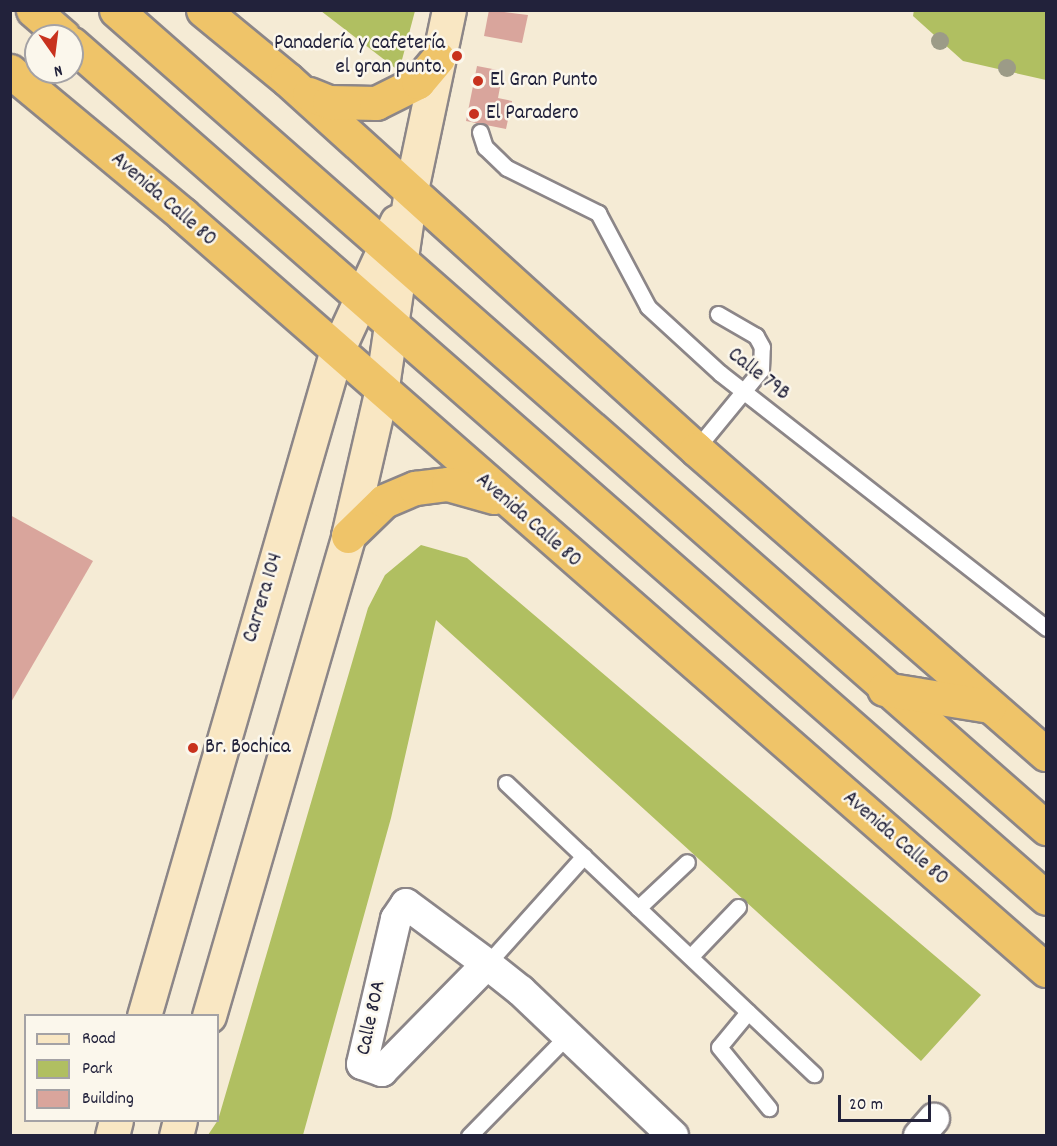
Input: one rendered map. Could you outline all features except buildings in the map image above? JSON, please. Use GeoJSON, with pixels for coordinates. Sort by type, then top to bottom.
{"type":"FeatureCollection","features":[{"type":"Feature","properties":{"kind":"highway"},"geometry":{"type":"LineString","coordinates":[[33,10],[49,24]]}},
{"type":"Feature","properties":{"kind":"highway"},"geometry":{"type":"LineString","coordinates":[[116,10],[884,689],[1047,828]]}},
{"type":"Feature","properties":{"kind":"highway"},"geometry":{"type":"LineString","coordinates":[[203,10],[288,79],[696,448],[1047,754]]}},
{"type":"Feature","properties":{"kind":"highway"},"geometry":{"type":"LineString","coordinates":[[84,55],[360,299],[1047,898]]}},
{"type":"Feature","properties":{"kind":"highway"},"geometry":{"type":"LineString","coordinates":[[288,79],[329,102],[376,103],[418,82],[438,58]]}},
{"type":"Feature","properties":{"kind":"highway","name":"Avenida Calle 80"},"geometry":{"type":"LineString","coordinates":[[10,71],[182,214],[381,393],[1047,970]]}},
{"type":"Feature","properties":{"kind":"highway"},"geometry":{"type":"LineString","coordinates":[[348,536],[384,501],[415,488],[448,484],[482,491],[512,506]]}},
{"type":"Feature","properties":{"kind":"highway"},"geometry":{"type":"LineString","coordinates":[[884,689],[990,706]]}},
{"type":"Feature","properties":{"kind":"street","name":"Carrera 104"},"geometry":{"type":"LineString","coordinates":[[210,1014],[348,536],[381,393],[392,326],[393,253],[411,190],[449,10]]}},
{"type":"Feature","properties":{"kind":"street","name":"Carrera 104"},"geometry":{"type":"LineString","coordinates":[[145,1014],[336,353],[360,299],[393,253]]}},
{"type":"Feature","properties":{"kind":"street","name":"Calle 80A"},"geometry":{"type":"LineString","coordinates":[[487,964],[382,1071],[362,1064],[396,919],[406,904],[487,964],[568,1035],[664,1133]]}},
{"type":"Feature","properties":{"kind":"lane","name":"Calle 79B"},"geometry":{"type":"LineString","coordinates":[[480,132],[485,147],[507,168],[598,213],[648,307],[744,392],[1047,628]]}},
{"type":"Feature","properties":{"kind":"lane"},"geometry":{"type":"LineString","coordinates":[[696,448],[761,370],[762,347],[756,336],[718,314]]}},
{"type":"Feature","properties":{"kind":"lane"},"geometry":{"type":"LineString","coordinates":[[506,783],[692,956],[814,1074]]}},
{"type":"Feature","properties":{"kind":"lane"},"geometry":{"type":"LineString","coordinates":[[487,964],[584,856]]}},
{"type":"Feature","properties":{"kind":"lane"},"geometry":{"type":"LineString","coordinates":[[638,908],[687,862]]}},
{"type":"Feature","properties":{"kind":"lane"},"geometry":{"type":"LineString","coordinates":[[692,956],[738,907]]}},
{"type":"Feature","properties":{"kind":"lane"},"geometry":{"type":"LineString","coordinates":[[748,1012],[719,1047],[769,1108]]}},
{"type":"Feature","properties":{"kind":"lane"},"geometry":{"type":"LineString","coordinates":[[469,1136],[568,1035]]}},
{"type":"Feature","properties":{"kind":"green space"},"geometry":{"type":"Polygon","coordinates":[[[914,10],[1046,11],[1046,80],[963,61],[913,16],[914,10]]]}},
{"type":"Feature","properties":{"kind":"green space"},"geometry":{"type":"Polygon","coordinates":[[[321,11],[415,11],[399,71],[321,11]]]}},
{"type":"Feature","properties":{"kind":"green space"},"geometry":{"type":"Polygon","coordinates":[[[421,545],[467,558],[981,995],[921,1061],[436,620],[391,818],[303,1135],[208,1135],[219,1122],[368,608],[385,575],[421,545]]]}},
{"type":"Feature","properties":{"kind":"place","name":"Panadería y cafetería el gran punto."},"geometry":{"type":"Point","coordinates":[457,56]}},
{"type":"Feature","properties":{"kind":"place","name":"El Gran Punto"},"geometry":{"type":"Point","coordinates":[478,81]}},
{"type":"Feature","properties":{"kind":"place","name":"El Paradero"},"geometry":{"type":"Point","coordinates":[474,114]}},
{"type":"Feature","properties":{"kind":"place","name":"Br. Bochica"},"geometry":{"type":"Point","coordinates":[193,748]}}]}
